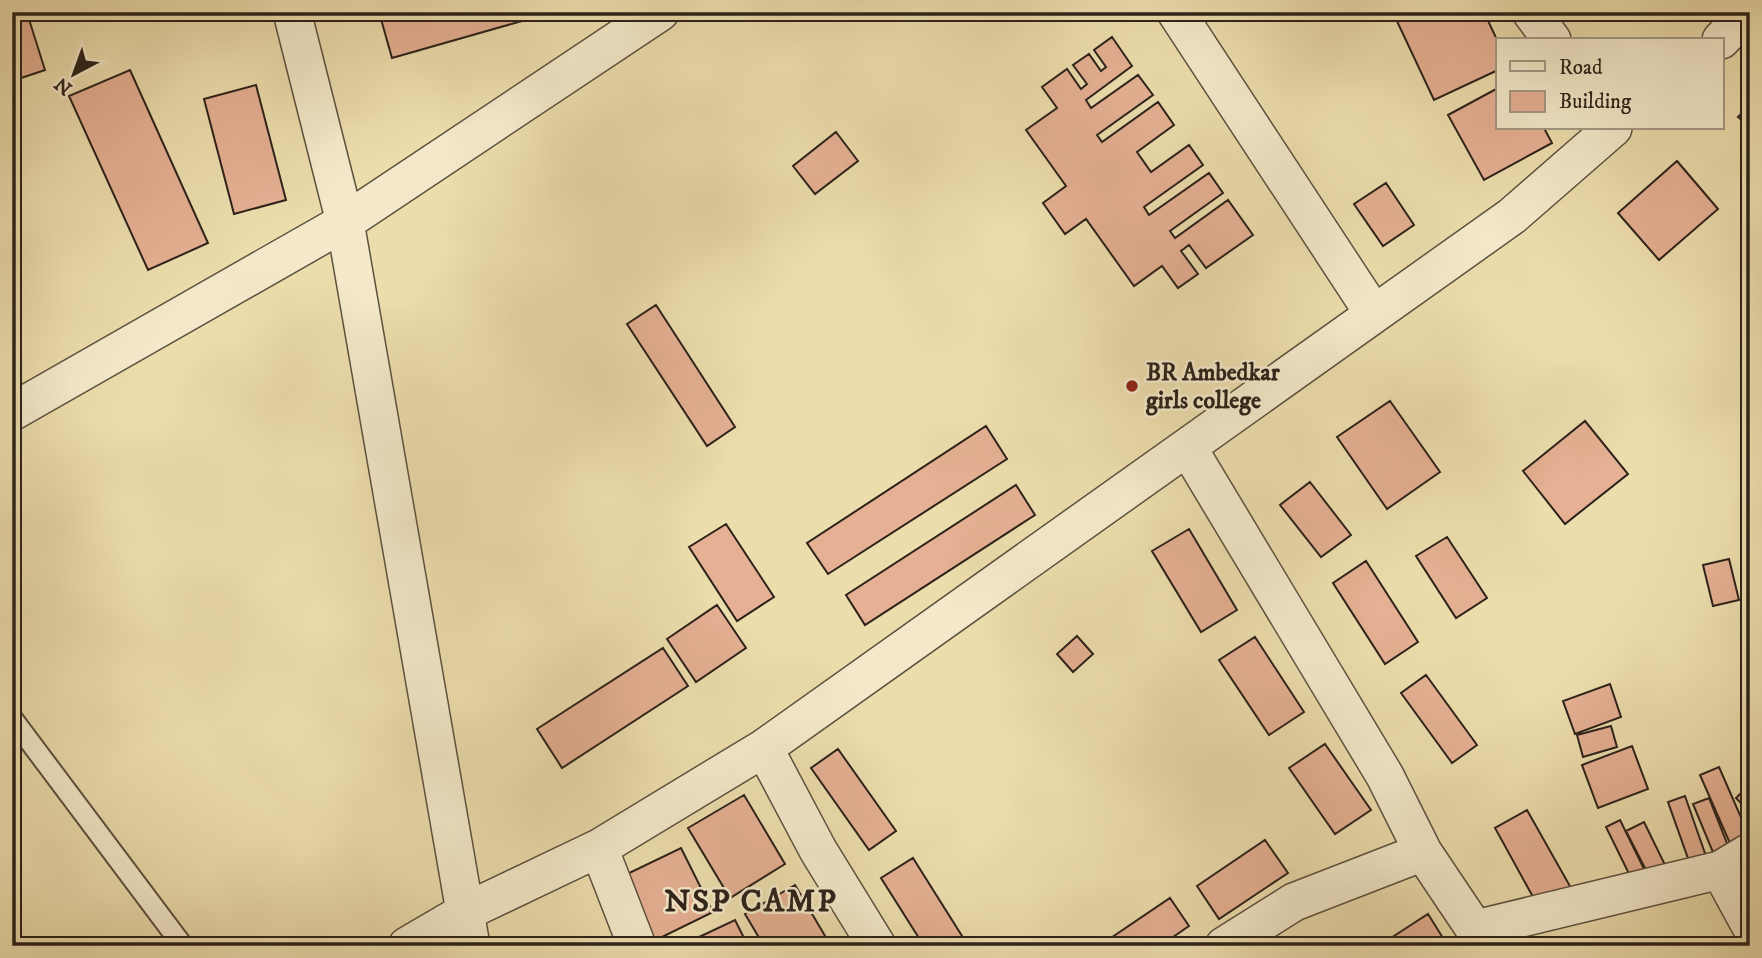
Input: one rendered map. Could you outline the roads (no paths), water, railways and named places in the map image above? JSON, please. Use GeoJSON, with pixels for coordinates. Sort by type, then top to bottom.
{"type":"FeatureCollection","features":[{"type":"Feature","properties":{"kind":"street"},"geometry":{"type":"LineString","coordinates":[[292,12],[345,222],[468,929]]}},
{"type":"Feature","properties":{"kind":"street"},"geometry":{"type":"LineString","coordinates":[[13,408],[345,222],[660,12]]}},
{"type":"Feature","properties":{"kind":"street"},"geometry":{"type":"LineString","coordinates":[[1176,12],[1374,314]]}},
{"type":"Feature","properties":{"kind":"street"},"geometry":{"type":"LineString","coordinates":[[1531,12],[1550,38]]}},
{"type":"Feature","properties":{"kind":"street"},"geometry":{"type":"LineString","coordinates":[[1723,38],[1748,12]]}},
{"type":"Feature","properties":{"kind":"street"},"geometry":{"type":"LineString","coordinates":[[407,946],[468,929],[764,748],[1512,216],[1611,130]]}},
{"type":"Feature","properties":{"kind":"street"},"geometry":{"type":"LineString","coordinates":[[1188,447],[1385,776],[1423,852],[1481,937],[1735,861],[1750,925]]}},
{"type":"Feature","properties":{"kind":"street"},"geometry":{"type":"LineString","coordinates":[[764,748],[818,850],[877,946]]}},
{"type":"Feature","properties":{"kind":"street"},"geometry":{"type":"LineString","coordinates":[[599,848],[637,946]]}},
{"type":"Feature","properties":{"kind":"street"},"geometry":{"type":"LineString","coordinates":[[1224,946],[1294,902],[1423,852]]}},
{"type":"Feature","properties":{"kind":"lane"},"geometry":{"type":"LineString","coordinates":[[12,718],[183,946]]}},
{"type":"Feature","properties":{"kind":"place","name":"BR Ambedkar girls college"},"geometry":{"type":"Point","coordinates":[1132,386]}},
{"type":"Feature","properties":{"kind":"district","name":"NSP CAMP"},"geometry":{"type":"Point","coordinates":[751,900]}}]}
